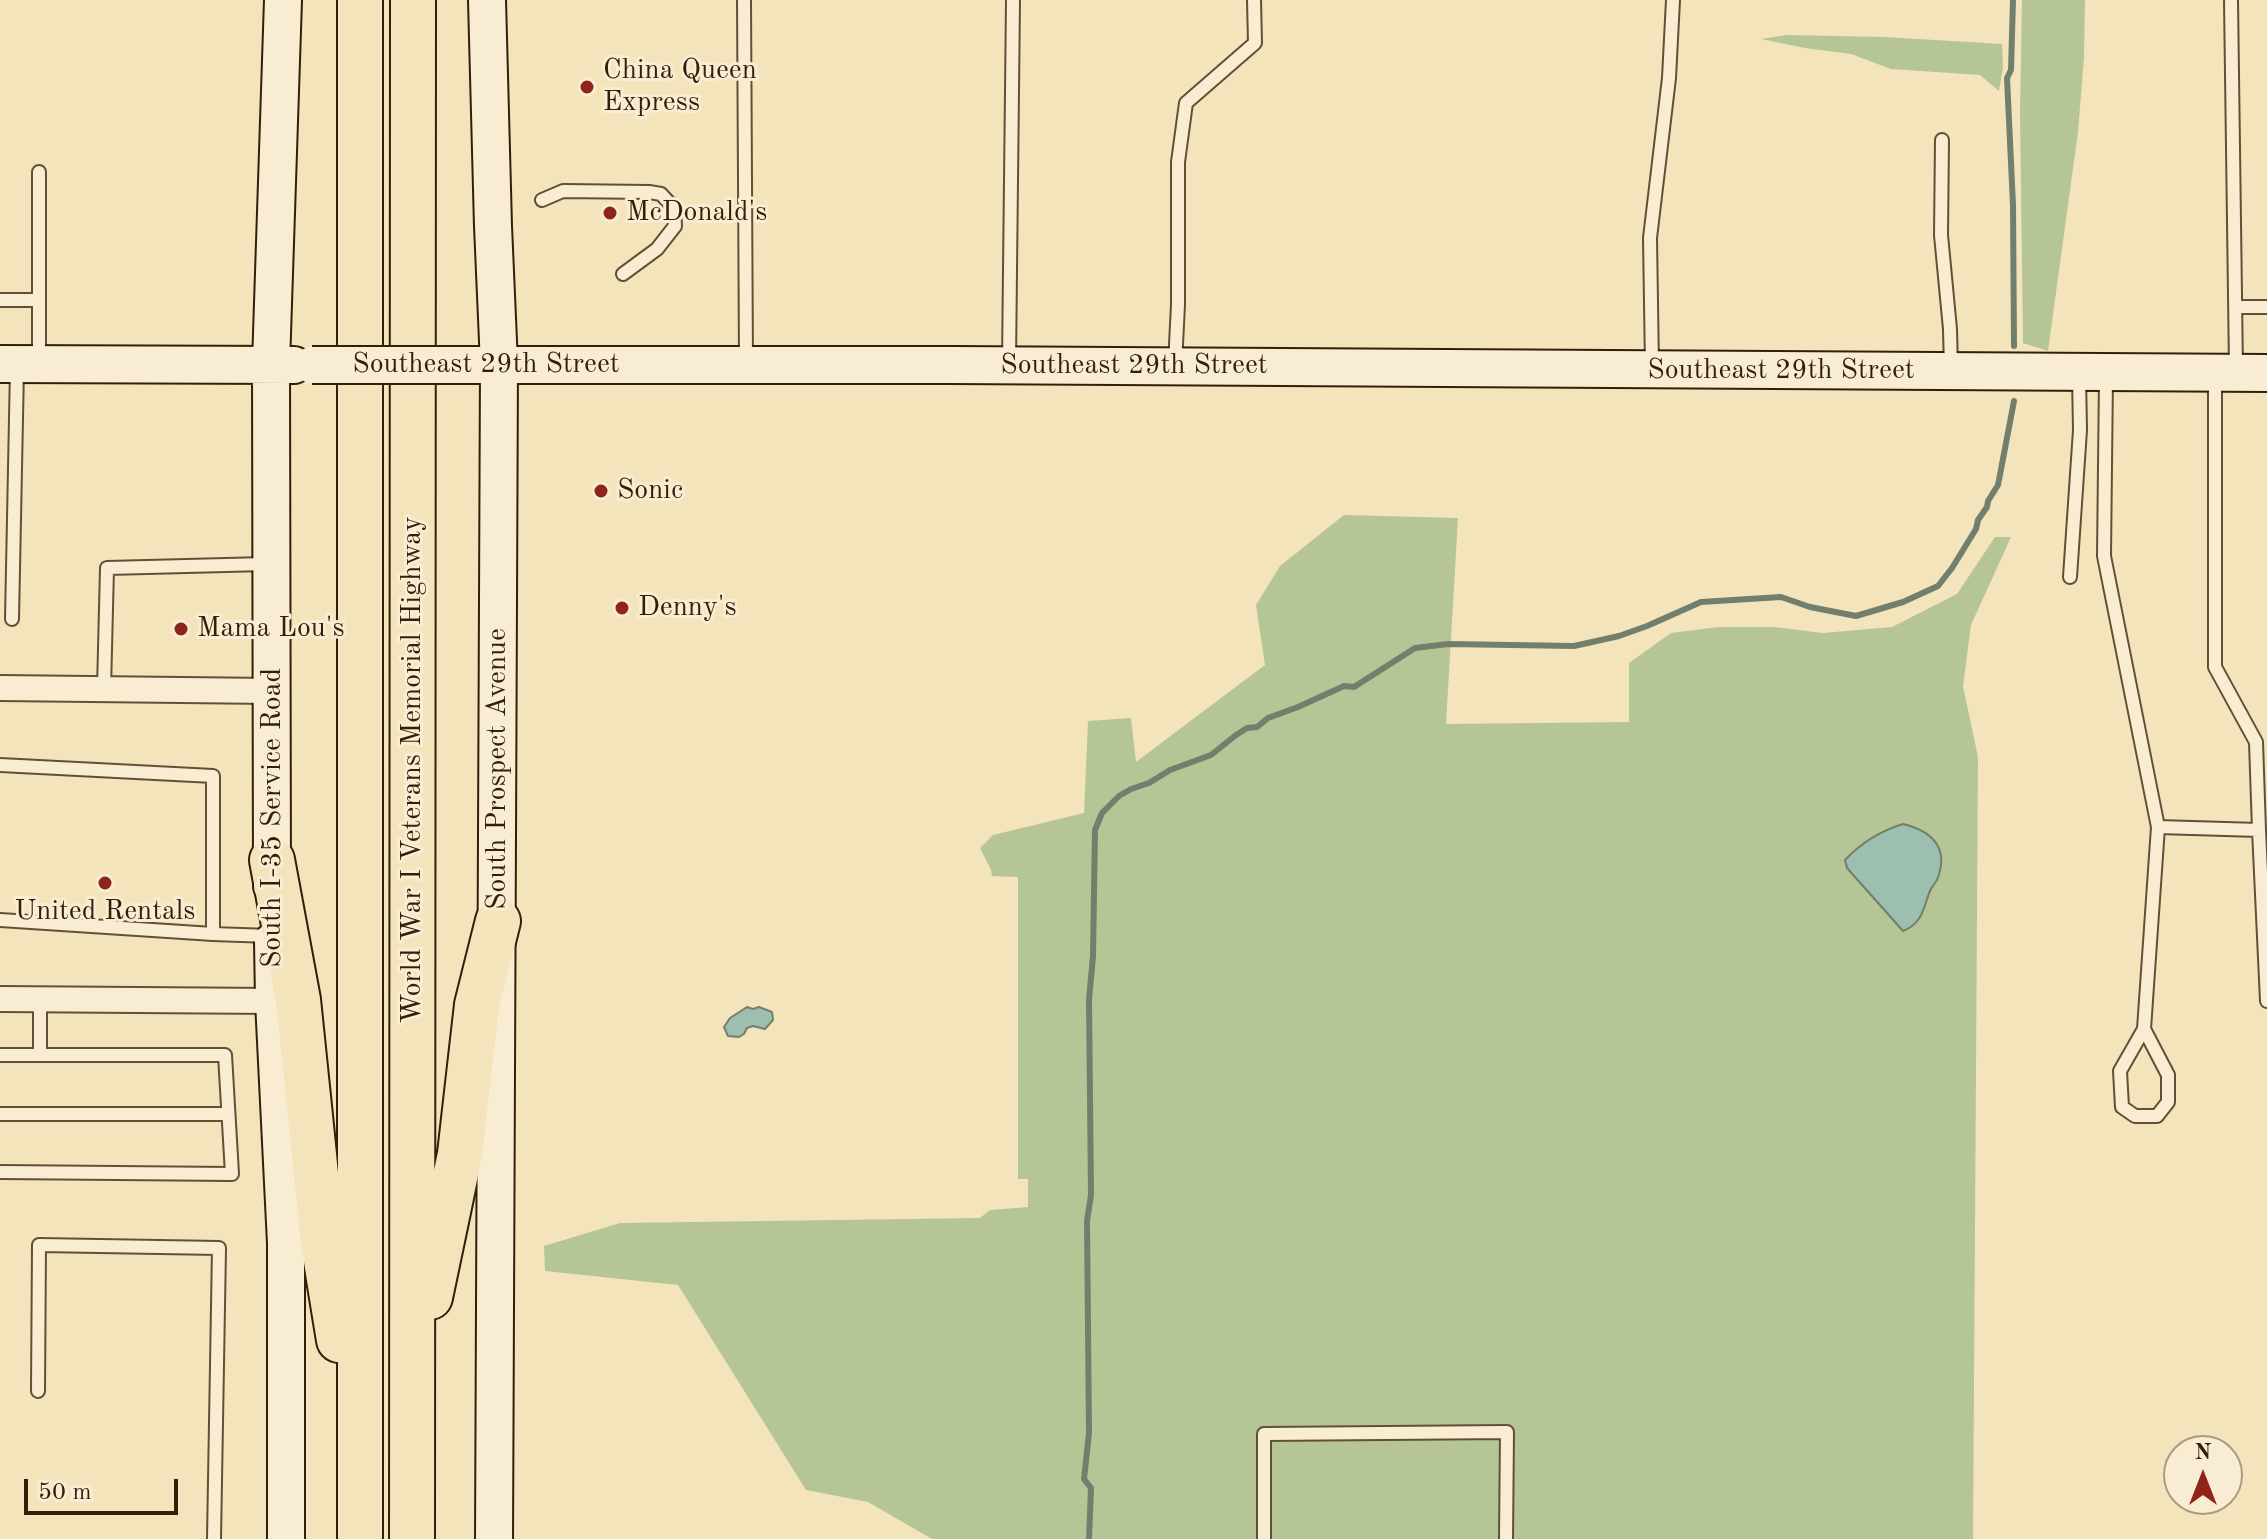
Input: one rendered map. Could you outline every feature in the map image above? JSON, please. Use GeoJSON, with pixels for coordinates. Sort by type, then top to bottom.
{"type":"FeatureCollection","features":[{"type":"Feature","properties":{"kind":"highway","name":"World War I Veterans Memorial Highway"},"geometry":{"type":"LineString","coordinates":[[360,0],[360,1539]]}},
{"type":"Feature","properties":{"kind":"highway","name":"World War I Veterans Memorial Highway"},"geometry":{"type":"LineString","coordinates":[[412,1539],[413,0]]}},
{"type":"Feature","properties":{"kind":"highway"},"geometry":{"type":"LineString","coordinates":[[272,860],[298,1000],[323,1242],[360,1471]]}},
{"type":"Feature","properties":{"kind":"highway"},"geometry":{"type":"LineString","coordinates":[[412,1386],[460,1154],[477,1005],[498,921]]}},
{"type":"Feature","properties":{"kind":"main road","name":"South I-35 Service Road"},"geometry":{"type":"LineString","coordinates":[[283,0],[271,364],[271,564],[274,1001],[286,1243],[286,1539]]}},
{"type":"Feature","properties":{"kind":"main road","name":"South Prospect Avenue"},"geometry":{"type":"LineString","coordinates":[[487,0],[499,364],[494,1539]]}},
{"type":"Feature","properties":{"kind":"main road","name":"Southeast 29th Street"},"geometry":{"type":"LineString","coordinates":[[19,364],[1009,365],[2239,373]]}},
{"type":"Feature","properties":{"kind":"street"},"geometry":{"type":"LineString","coordinates":[[0,688],[272,691]]}},
{"type":"Feature","properties":{"kind":"street"},"geometry":{"type":"LineString","coordinates":[[0,999],[274,1001]]}},
{"type":"Feature","properties":{"kind":"lane"},"geometry":{"type":"LineString","coordinates":[[744,0],[746,364]]}},
{"type":"Feature","properties":{"kind":"lane"},"geometry":{"type":"LineString","coordinates":[[1009,365],[1013,0]]}},
{"type":"Feature","properties":{"kind":"lane"},"geometry":{"type":"LineString","coordinates":[[1175,367],[1178,162],[1186,103],[1255,43],[1254,0]]}},
{"type":"Feature","properties":{"kind":"lane"},"geometry":{"type":"LineString","coordinates":[[1652,370],[1650,238],[1669,78],[1673,0]]}},
{"type":"Feature","properties":{"kind":"lane"},"geometry":{"type":"LineString","coordinates":[[2231,0],[2235,307],[2239,373],[2215,667],[2256,742],[2267,1001]]}},
{"type":"Feature","properties":{"kind":"lane"},"geometry":{"type":"LineString","coordinates":[[1942,140],[1941,235],[1951,373]]}},
{"type":"Feature","properties":{"kind":"lane"},"geometry":{"type":"LineString","coordinates":[[12,619],[19,364],[39,300],[39,172]]}},
{"type":"Feature","properties":{"kind":"lane"},"geometry":{"type":"LineString","coordinates":[[542,200],[563,191],[661,194],[674,208],[675,226],[657,249],[623,274]]}},
{"type":"Feature","properties":{"kind":"lane"},"geometry":{"type":"LineString","coordinates":[[0,300],[39,300]]}},
{"type":"Feature","properties":{"kind":"lane"},"geometry":{"type":"LineString","coordinates":[[2235,307],[2267,307]]}},
{"type":"Feature","properties":{"kind":"lane"},"geometry":{"type":"LineString","coordinates":[[2070,577],[2080,430],[2093,373]]}},
{"type":"Feature","properties":{"kind":"lane"},"geometry":{"type":"LineString","coordinates":[[2093,373],[2104,556],[2158,827],[2144,1029],[2120,1071],[2122,1107],[2135,1116],[2157,1116],[2168,1102],[2168,1075],[2144,1029]]}},
{"type":"Feature","properties":{"kind":"lane"},"geometry":{"type":"LineString","coordinates":[[104,689],[107,568],[271,564]]}},
{"type":"Feature","properties":{"kind":"lane"},"geometry":{"type":"LineString","coordinates":[[0,765],[213,776],[213,934]]}},
{"type":"Feature","properties":{"kind":"lane"},"geometry":{"type":"LineString","coordinates":[[2158,827],[2259,830]]}},
{"type":"Feature","properties":{"kind":"lane"},"geometry":{"type":"LineString","coordinates":[[0,920],[273,937]]}},
{"type":"Feature","properties":{"kind":"lane"},"geometry":{"type":"LineString","coordinates":[[40,999],[40,1055]]}},
{"type":"Feature","properties":{"kind":"lane"},"geometry":{"type":"LineString","coordinates":[[0,1055],[225,1055],[232,1174],[0,1172]]}},
{"type":"Feature","properties":{"kind":"lane"},"geometry":{"type":"LineString","coordinates":[[0,1114],[228,1114]]}},
{"type":"Feature","properties":{"kind":"lane"},"geometry":{"type":"LineString","coordinates":[[38,1391],[39,1245],[219,1248],[214,1539]]}},
{"type":"Feature","properties":{"kind":"lane"},"geometry":{"type":"LineString","coordinates":[[1264,1539],[1264,1434],[1507,1432],[1506,1539]]}},
{"type":"Feature","properties":{"kind":"green space"},"geometry":{"type":"Polygon","coordinates":[[[2022,0],[2085,0],[2078,132],[2048,351],[2023,343],[2022,0]]]}},
{"type":"Feature","properties":{"kind":"green space"},"geometry":{"type":"Polygon","coordinates":[[[1787,35],[2002,44],[2003,68],[1999,91],[1980,75],[1891,69],[1851,54],[1761,39],[1787,35]]]}},
{"type":"Feature","properties":{"kind":"green space"},"geometry":{"type":"Polygon","coordinates":[[[1344,515],[1458,518],[1446,724],[1629,722],[1629,663],[1671,633],[1718,627],[1774,627],[1823,633],[1892,627],[1957,594],[1995,537],[2011,537],[1971,625],[1963,686],[1978,757],[1973,1539],[932,1539],[868,1502],[806,1490],[678,1285],[545,1271],[544,1246],[620,1223],[980,1218],[990,1210],[1028,1207],[1028,1179],[1018,1179],[1018,877],[992,876],[980,848],[993,835],[1084,813],[1088,721],[1131,718],[1136,762],[1265,665],[1256,605],[1280,566],[1344,515]]]}},
{"type":"Feature","properties":{"kind":"shaded area"},"geometry":{"type":"Polygon","coordinates":[[[1903,824],[1930,836],[1940,850],[1941,859],[1937,880],[1921,914],[1915,924],[1903,931],[1847,868],[1845,860],[1872,838],[1903,824]]]}},
{"type":"Feature","properties":{"kind":"shaded area"},"geometry":{"type":"Polygon","coordinates":[[[747,1007],[772,1012],[773,1020],[765,1029],[753,1026],[739,1037],[728,1036],[724,1027],[730,1018],[747,1007]]]}},
{"type":"Feature","properties":{"kind":"waterway"},"geometry":{"type":"LineString","coordinates":[[2013,0],[2011,70],[2007,78],[2013,205],[2014,346]]}},
{"type":"Feature","properties":{"kind":"waterway"},"geometry":{"type":"LineString","coordinates":[[1089,1539],[1091,1488],[1084,1479],[1089,1433],[1089,1000],[1093,956],[1095,830],[1102,813],[1131,789],[1211,755],[1236,735],[1247,728],[1257,727],[1268,718],[1344,686],[1354,687],[1415,648],[1448,644],[1574,646],[1619,636],[1701,602],[1781,597],[1810,607],[1856,616],[1903,602],[1938,586],[1976,529],[1998,485],[2014,401]]}},
{"type":"Feature","properties":{"kind":"place","name":"China Queen Express"},"geometry":{"type":"Point","coordinates":[587,87]}},
{"type":"Feature","properties":{"kind":"place","name":"McDonald's"},"geometry":{"type":"Point","coordinates":[610,213]}},
{"type":"Feature","properties":{"kind":"place","name":"Sonic"},"geometry":{"type":"Point","coordinates":[601,491]}},
{"type":"Feature","properties":{"kind":"place","name":"Denny's"},"geometry":{"type":"Point","coordinates":[622,608]}},
{"type":"Feature","properties":{"kind":"place","name":"Mama Lou's"},"geometry":{"type":"Point","coordinates":[181,629]}},
{"type":"Feature","properties":{"kind":"place","name":"United Rentals"},"geometry":{"type":"Point","coordinates":[105,883]}}]}
